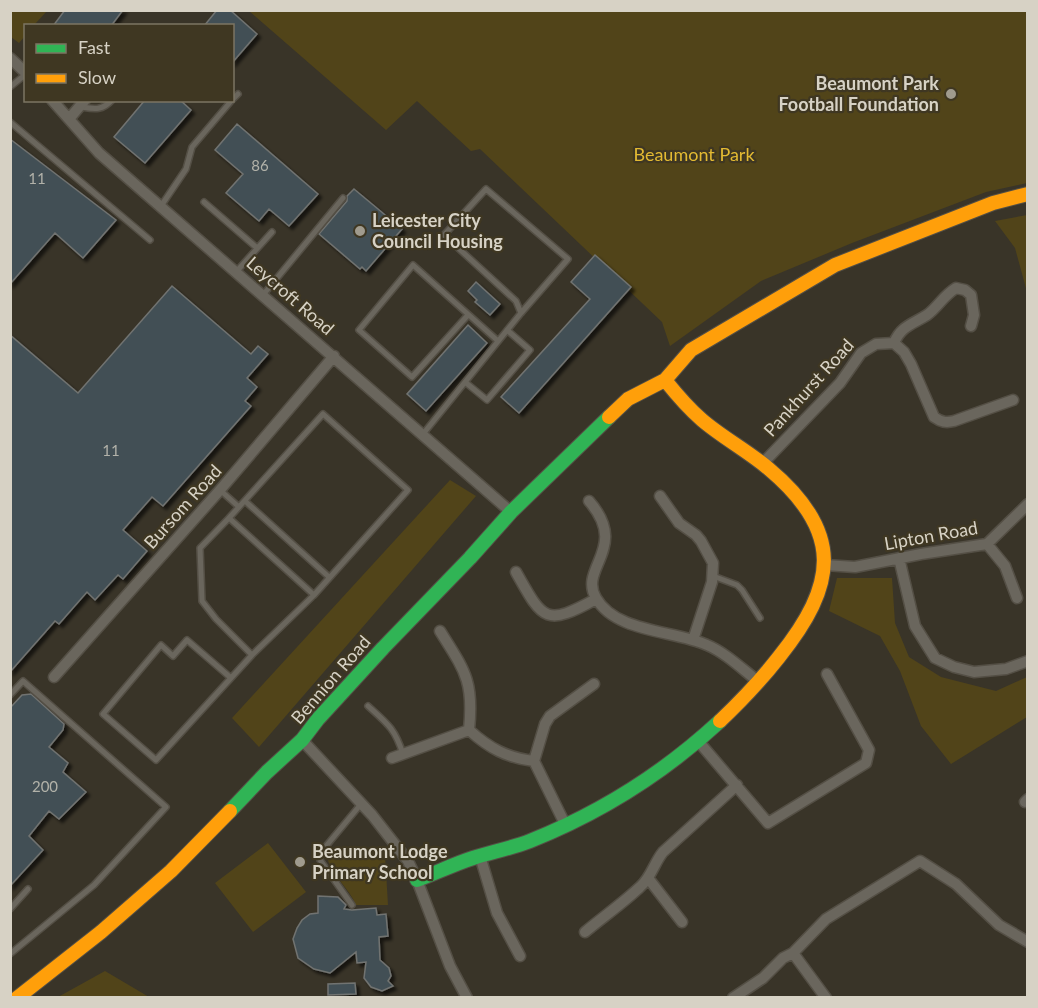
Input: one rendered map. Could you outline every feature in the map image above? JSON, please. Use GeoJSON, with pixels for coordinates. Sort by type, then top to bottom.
{"type":"FeatureCollection","features":[{"type":"Feature","properties":{"kind":"street"},"geometry":{"type":"LineString","coordinates":[[10,58],[24,71]]}},
{"type":"Feature","properties":{"kind":"street","name":"Leycroft Road"},"geometry":{"type":"LineString","coordinates":[[54,102],[99,153],[511,512]]}},
{"type":"Feature","properties":{"kind":"street"},"geometry":{"type":"LineString","coordinates":[[69,119],[82,104]]}},
{"type":"Feature","properties":{"kind":"street"},"geometry":{"type":"LineString","coordinates":[[417,880],[480,856],[535,839],[566,826],[629,793],[723,721],[759,682],[791,642],[822,592],[825,565],[822,544],[818,531],[802,501],[782,478],[707,424],[674,394],[665,380],[692,350],[835,265],[993,203],[1028,194]]}},
{"type":"Feature","properties":{"kind":"street"},"geometry":{"type":"LineString","coordinates":[[971,326],[974,315],[971,295],[965,290],[956,288],[947,293],[926,315],[903,329],[894,343],[904,352],[934,417],[940,421],[946,423],[954,421],[1013,400]]}},
{"type":"Feature","properties":{"kind":"street","name":"Pankhurst Road"},"geometry":{"type":"LineString","coordinates":[[763,463],[840,382],[861,353],[876,344],[894,343]]}},
{"type":"Feature","properties":{"kind":"street","name":"Bursom Road"},"geometry":{"type":"LineString","coordinates":[[54,676],[220,490],[334,356]]}},
{"type":"Feature","properties":{"kind":"street","name":"Bennion Road"},"geometry":{"type":"LineString","coordinates":[[16,998],[43,979],[171,871],[267,772],[302,740],[383,648],[511,512],[628,399],[665,380]]}},
{"type":"Feature","properties":{"kind":"street"},"geometry":{"type":"LineString","coordinates":[[660,496],[679,523],[701,541],[713,563],[713,576],[693,640]]}},
{"type":"Feature","properties":{"kind":"street"},"geometry":{"type":"LineString","coordinates":[[589,501],[599,512],[606,536],[592,584],[596,599],[614,615],[631,623],[654,632],[705,644],[722,653],[759,682]]}},
{"type":"Feature","properties":{"kind":"street","name":"Lipton Road"},"geometry":{"type":"LineString","coordinates":[[825,565],[855,567],[987,544],[1028,504]]}},
{"type":"Feature","properties":{"kind":"street"},"geometry":{"type":"LineString","coordinates":[[987,544],[1005,566],[1017,598]]}},
{"type":"Feature","properties":{"kind":"street"},"geometry":{"type":"LineString","coordinates":[[899,558],[915,626],[935,658],[954,667],[974,672],[1006,669],[1028,661]]}},
{"type":"Feature","properties":{"kind":"street"},"geometry":{"type":"LineString","coordinates":[[516,572],[535,606],[550,615],[569,614],[596,599]]}},
{"type":"Feature","properties":{"kind":"street"},"geometry":{"type":"LineString","coordinates":[[440,631],[465,671],[471,698],[469,730]]}},
{"type":"Feature","properties":{"kind":"street"},"geometry":{"type":"LineString","coordinates":[[699,741],[768,823],[866,763],[869,750],[827,674]]}},
{"type":"Feature","properties":{"kind":"street"},"geometry":{"type":"LineString","coordinates":[[566,826],[534,761],[545,724],[550,716],[594,684]]}},
{"type":"Feature","properties":{"kind":"street"},"geometry":{"type":"LineString","coordinates":[[398,756],[469,730]]}},
{"type":"Feature","properties":{"kind":"street"},"geometry":{"type":"LineString","coordinates":[[469,730],[487,745],[506,756],[534,761]]}},
{"type":"Feature","properties":{"kind":"street"},"geometry":{"type":"LineString","coordinates":[[302,740],[361,804],[408,861],[450,966],[467,998]]}},
{"type":"Feature","properties":{"kind":"street"},"geometry":{"type":"LineString","coordinates":[[585,932],[640,887],[663,852],[737,785]]}},
{"type":"Feature","properties":{"kind":"street"},"geometry":{"type":"LineString","coordinates":[[480,856],[497,913],[520,956]]}},
{"type":"Feature","properties":{"kind":"street"},"geometry":{"type":"LineString","coordinates":[[733,998],[763,978],[783,958],[793,953],[826,919],[920,861],[956,884],[999,924],[1028,942]]}},
{"type":"Feature","properties":{"kind":"street"},"geometry":{"type":"LineString","coordinates":[[648,878],[682,922]]}},
{"type":"Feature","properties":{"kind":"street"},"geometry":{"type":"LineString","coordinates":[[793,953],[826,998]]}},
{"type":"Feature","properties":{"kind":"lane"},"geometry":{"type":"LineString","coordinates":[[10,87],[24,75]]}},
{"type":"Feature","properties":{"kind":"lane"},"geometry":{"type":"LineString","coordinates":[[234,98],[238,94]]}},
{"type":"Feature","properties":{"kind":"lane"},"geometry":{"type":"LineString","coordinates":[[82,104],[96,109],[104,108],[110,102]]}},
{"type":"Feature","properties":{"kind":"lane"},"geometry":{"type":"LineString","coordinates":[[160,206],[186,169],[192,147],[230,102]]}},
{"type":"Feature","properties":{"kind":"lane"},"geometry":{"type":"LineString","coordinates":[[10,122],[150,240]]}},
{"type":"Feature","properties":{"kind":"lane"},"geometry":{"type":"LineString","coordinates":[[423,435],[520,313],[568,259],[486,189],[444,235],[516,301],[520,313]]}},
{"type":"Feature","properties":{"kind":"lane"},"geometry":{"type":"LineString","coordinates":[[263,295],[343,198]]}},
{"type":"Feature","properties":{"kind":"lane"},"geometry":{"type":"LineString","coordinates":[[204,202],[257,248]]}},
{"type":"Feature","properties":{"kind":"lane"},"geometry":{"type":"LineString","coordinates":[[236,272],[272,232]]}},
{"type":"Feature","properties":{"kind":"lane"},"geometry":{"type":"LineString","coordinates":[[468,315],[412,377],[359,330],[413,266],[498,341]]}},
{"type":"Feature","properties":{"kind":"lane"},"geometry":{"type":"LineString","coordinates":[[465,382],[487,400],[530,350],[507,330]]}},
{"type":"Feature","properties":{"kind":"lane"},"geometry":{"type":"LineString","coordinates":[[231,678],[187,640],[173,656],[161,645],[103,714],[156,760],[231,678],[252,655],[314,595],[408,490],[323,414],[200,549],[202,602],[252,655]]}},
{"type":"Feature","properties":{"kind":"lane"},"geometry":{"type":"LineString","coordinates":[[220,490],[239,507]]}},
{"type":"Feature","properties":{"kind":"lane"},"geometry":{"type":"LineString","coordinates":[[245,501],[329,577]]}},
{"type":"Feature","properties":{"kind":"lane"},"geometry":{"type":"LineString","coordinates":[[229,518],[314,595]]}},
{"type":"Feature","properties":{"kind":"lane"},"geometry":{"type":"LineString","coordinates":[[713,576],[737,585],[760,618]]}},
{"type":"Feature","properties":{"kind":"lane"},"geometry":{"type":"LineString","coordinates":[[10,695],[23,681],[166,807],[94,885],[10,954]]}},
{"type":"Feature","properties":{"kind":"lane"},"geometry":{"type":"LineString","coordinates":[[369,706],[392,727],[398,740],[398,756]]}},
{"type":"Feature","properties":{"kind":"lane"},"geometry":{"type":"LineString","coordinates":[[352,905],[320,860],[322,850],[361,804]]}},
{"type":"Feature","properties":{"kind":"lane"},"geometry":{"type":"LineString","coordinates":[[10,909],[28,889]]}},
{"type":"Feature","properties":{"kind":"green space"},"geometry":{"type":"Polygon","coordinates":[[[11,10],[47,11],[35,24],[24,24],[24,37],[19,43],[11,37],[11,10]]]}},
{"type":"Feature","properties":{"kind":"green space","name":"Beaumont Park"},"geometry":{"type":"Polygon","coordinates":[[[249,11],[1027,11],[1027,183],[986,192],[852,243],[761,281],[670,346],[662,322],[480,149],[471,151],[417,101],[386,130],[249,11]]]}},
{"type":"Feature","properties":{"kind":"green space"},"geometry":{"type":"Polygon","coordinates":[[[1028,215],[1027,292],[1015,248],[995,221],[1028,215]]]}},
{"type":"Feature","properties":{"kind":"green space"},"geometry":{"type":"Polygon","coordinates":[[[450,480],[476,496],[259,747],[232,718],[450,480]]]}},
{"type":"Feature","properties":{"kind":"green space"},"geometry":{"type":"Polygon","coordinates":[[[837,578],[892,578],[895,623],[909,657],[941,677],[996,691],[1027,677],[1027,717],[951,764],[921,726],[900,671],[880,636],[829,611],[837,578]]]}},
{"type":"Feature","properties":{"kind":"green space"},"geometry":{"type":"Polygon","coordinates":[[[268,843],[306,892],[253,932],[215,883],[268,843]]]}},
{"type":"Feature","properties":{"kind":"green space"},"geometry":{"type":"Polygon","coordinates":[[[385,855],[388,905],[356,905],[327,858],[385,855]]]}},
{"type":"Feature","properties":{"kind":"green space"},"geometry":{"type":"Polygon","coordinates":[[[105,971],[149,997],[58,997],[105,971]]]}},
{"type":"Feature","properties":{"kind":"building"},"geometry":{"type":"Polygon","coordinates":[[[65,10],[123,10],[112,24],[54,24],[65,10]]]}},
{"type":"Feature","properties":{"kind":"building"},"geometry":{"type":"Polygon","coordinates":[[[217,10],[230,10],[257,34],[234,61],[234,24],[206,24],[217,10]]]}},
{"type":"Feature","properties":{"kind":"building"},"geometry":{"type":"Polygon","coordinates":[[[143,102],[182,102],[191,110],[145,163],[114,137],[143,102]]]}},
{"type":"Feature","properties":{"kind":"building"},"geometry":{"type":"Polygon","coordinates":[[[237,124],[318,194],[289,226],[269,209],[259,221],[226,193],[243,174],[215,150],[237,124]]]}},
{"type":"Feature","properties":{"kind":"building"},"geometry":{"type":"Polygon","coordinates":[[[10,139],[116,220],[83,258],[55,233],[10,284],[10,139]]]}},
{"type":"Feature","properties":{"kind":"building","name":"Leicester City Council Housing"},"geometry":{"type":"Polygon","coordinates":[[[354,189],[402,229],[366,271],[362,267],[360,269],[319,234],[347,201],[347,196],[354,189]]]}},
{"type":"Feature","properties":{"kind":"building"},"geometry":{"type":"Polygon","coordinates":[[[595,255],[631,287],[519,413],[501,397],[590,299],[571,282],[595,255]]]}},
{"type":"Feature","properties":{"kind":"building"},"geometry":{"type":"Polygon","coordinates":[[[476,282],[500,304],[490,315],[475,302],[477,300],[468,291],[476,282]]]}},
{"type":"Feature","properties":{"kind":"building"},"geometry":{"type":"Polygon","coordinates":[[[172,286],[251,354],[258,346],[268,354],[247,378],[257,387],[245,401],[251,406],[163,506],[152,497],[123,530],[147,551],[123,579],[118,575],[95,600],[87,592],[59,624],[55,621],[10,672],[10,335],[78,393],[172,286]]]}},
{"type":"Feature","properties":{"kind":"building"},"geometry":{"type":"Polygon","coordinates":[[[468,325],[487,343],[426,411],[407,394],[468,325]]]}},
{"type":"Feature","properties":{"kind":"building"},"geometry":{"type":"Polygon","coordinates":[[[31,694],[64,724],[63,730],[49,747],[68,763],[63,772],[86,792],[59,819],[49,811],[29,836],[43,850],[10,886],[10,708],[22,695],[31,694]]]}},
{"type":"Feature","properties":{"kind":"building"},"geometry":{"type":"Polygon","coordinates":[[[318,896],[338,897],[346,905],[344,909],[376,908],[377,915],[386,914],[388,936],[379,937],[380,960],[389,968],[391,976],[388,981],[393,986],[382,991],[371,987],[364,978],[366,962],[357,963],[356,952],[330,973],[314,969],[298,958],[293,939],[302,920],[310,914],[318,913],[318,896]]]}},
{"type":"Feature","properties":{"kind":"building"},"geometry":{"type":"Polygon","coordinates":[[[355,983],[356,994],[328,995],[328,984],[355,983]]]}},
{"type":"Feature","properties":{"kind":"traffic: fast"},"geometry":{"type":"LineString","coordinates":[[230,811],[302,740],[318,719],[383,648],[511,512],[609,417]]}},
{"type":"Feature","properties":{"kind":"traffic: fast"},"geometry":{"type":"LineString","coordinates":[[417,880],[466,860],[530,841],[581,818],[631,790],[654,774],[720,721]]}},
{"type":"Feature","properties":{"kind":"traffic: slow"},"geometry":{"type":"LineString","coordinates":[[609,417],[628,399],[665,380],[691,350],[835,265],[993,203],[1028,194]]}},
{"type":"Feature","properties":{"kind":"traffic: slow"},"geometry":{"type":"LineString","coordinates":[[665,380],[702,420],[761,462],[793,492],[810,515],[820,537],[824,560],[821,582],[812,606],[798,631],[772,666],[720,721]]}},
{"type":"Feature","properties":{"kind":"traffic: slow"},"geometry":{"type":"LineString","coordinates":[[17,998],[101,932],[171,871],[230,811]]}},
{"type":"Feature","properties":{"kind":"place","name":"Beaumont Park Football Foundation"},"geometry":{"type":"Point","coordinates":[951,94]}},
{"type":"Feature","properties":{"kind":"place","name":"Leicester City Council Housing"},"geometry":{"type":"Point","coordinates":[360,231]}},
{"type":"Feature","properties":{"kind":"place","name":"Beaumont Lodge Primary School"},"geometry":{"type":"Point","coordinates":[300,862]}}]}
